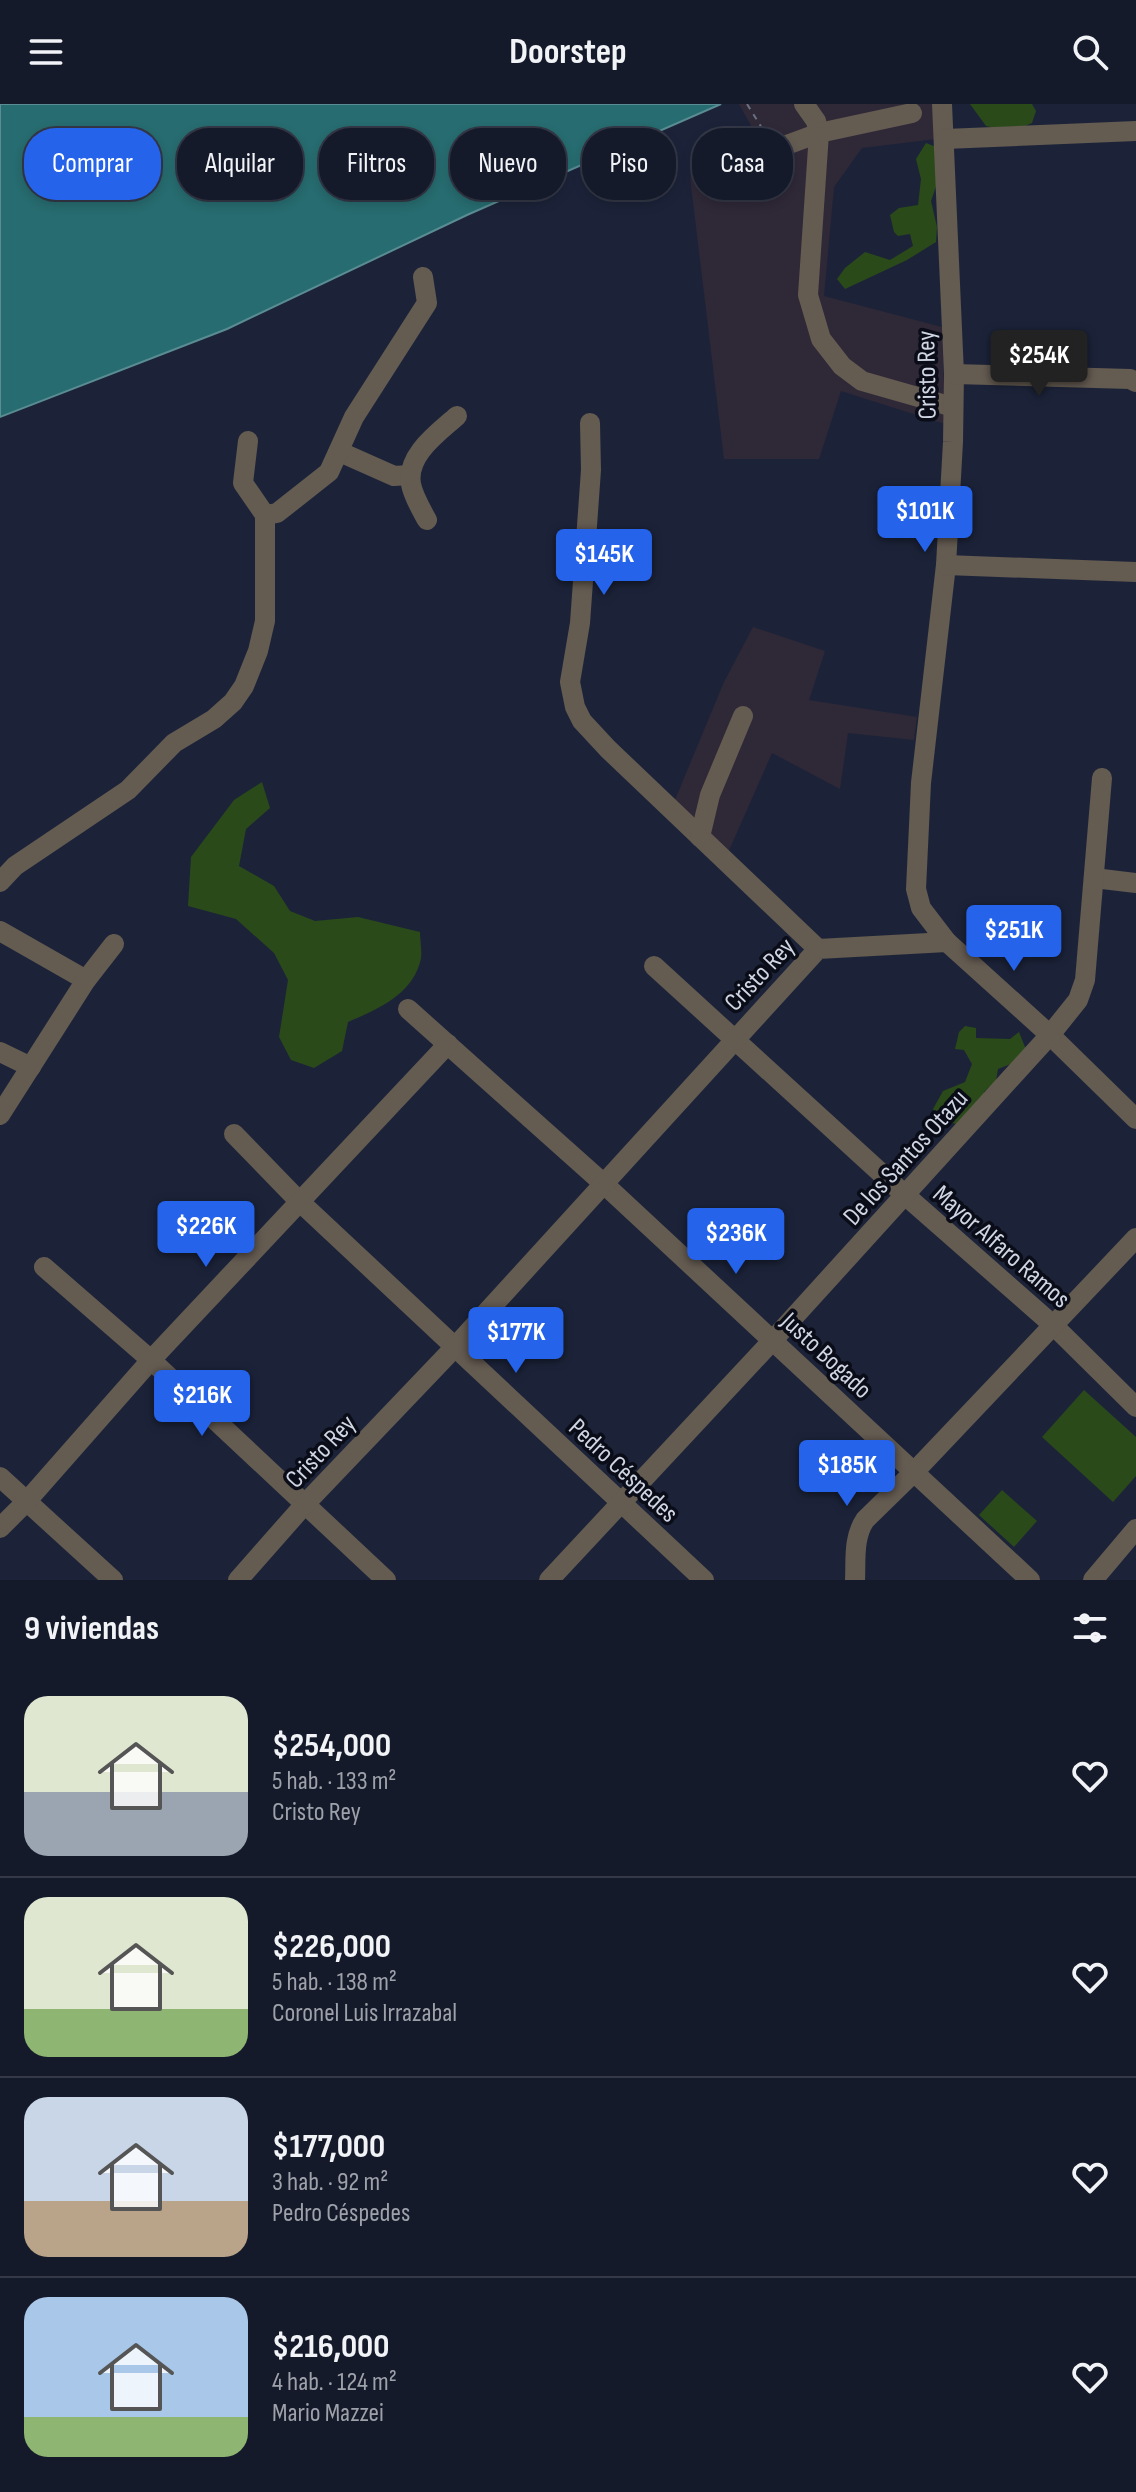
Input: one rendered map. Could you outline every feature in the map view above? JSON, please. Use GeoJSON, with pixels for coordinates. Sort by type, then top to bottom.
{"type":"FeatureCollection","features":[{"type":"Feature","properties":{"kind":"street"},"geometry":{"type":"LineString","coordinates":[[804,104],[816,121],[819,133],[808,295],[821,339],[842,366],[862,381],[953,407]]}},
{"type":"Feature","properties":{"kind":"street","name":"Cristo Rey"},"geometry":{"type":"LineString","coordinates":[[942,104],[953,407],[946,565],[921,783],[916,889],[921,908],[947,942]]}},
{"type":"Feature","properties":{"kind":"street"},"geometry":{"type":"LineString","coordinates":[[793,143],[819,133],[912,113]]}},
{"type":"Feature","properties":{"kind":"street"},"geometry":{"type":"LineString","coordinates":[[945,139],[1136,131]]}},
{"type":"Feature","properties":{"kind":"street"},"geometry":{"type":"LineString","coordinates":[[265,515],[277,513],[314,487],[329,472],[373,384],[425,307],[427,299],[423,277]]}},
{"type":"Feature","properties":{"kind":"street"},"geometry":{"type":"LineString","coordinates":[[954,374],[1130,379],[1136,382]]}},
{"type":"Feature","properties":{"kind":"street"},"geometry":{"type":"LineString","coordinates":[[427,520],[411,488],[413,462],[422,449],[457,416]]}},
{"type":"Feature","properties":{"kind":"street"},"geometry":{"type":"LineString","coordinates":[[590,423],[591,470],[580,623],[570,682],[582,721],[818,949]]}},
{"type":"Feature","properties":{"kind":"street"},"geometry":{"type":"LineString","coordinates":[[0,882],[15,866],[128,790],[174,743],[214,719],[233,702],[244,686],[258,651],[265,621],[265,515],[243,483],[248,441]]}},
{"type":"Feature","properties":{"kind":"street"},"geometry":{"type":"LineString","coordinates":[[340,452],[394,476],[410,475]]}},
{"type":"Feature","properties":{"kind":"street"},"geometry":{"type":"LineString","coordinates":[[946,565],[1136,572]]}},
{"type":"Feature","properties":{"kind":"street"},"geometry":{"type":"LineString","coordinates":[[700,837],[710,795],[743,716]]}},
{"type":"Feature","properties":{"kind":"street","name":"De los Santos Otazu"},"geometry":{"type":"LineString","coordinates":[[549,1580],[773,1340],[1050,1035],[1078,1000],[1085,980],[1102,778]]}},
{"type":"Feature","properties":{"kind":"street"},"geometry":{"type":"LineString","coordinates":[[1094,878],[1136,883]]}},
{"type":"Feature","properties":{"kind":"street"},"geometry":{"type":"LineString","coordinates":[[0,931],[86,980]]}},
{"type":"Feature","properties":{"kind":"street"},"geometry":{"type":"LineString","coordinates":[[947,942],[1050,1035],[1136,1119]]}},
{"type":"Feature","properties":{"kind":"street","name":"Cristo Rey"},"geometry":{"type":"LineString","coordinates":[[238,1580],[818,949],[947,942]]}},
{"type":"Feature","properties":{"kind":"street"},"geometry":{"type":"LineString","coordinates":[[0,1115],[86,980],[114,944]]}},
{"type":"Feature","properties":{"kind":"street","name":"Mayor Alfaro Ramos"},"geometry":{"type":"LineString","coordinates":[[654,966],[1053,1325],[1136,1407]]}},
{"type":"Feature","properties":{"kind":"street","name":"Justo Bogado"},"geometry":{"type":"LineString","coordinates":[[408,1009],[604,1184],[1030,1580]]}},
{"type":"Feature","properties":{"kind":"street"},"geometry":{"type":"LineString","coordinates":[[0,1528],[151,1360],[448,1044]]}},
{"type":"Feature","properties":{"kind":"street"},"geometry":{"type":"LineString","coordinates":[[0,1052],[31,1067]]}},
{"type":"Feature","properties":{"kind":"street","name":"Pedro Céspedes"},"geometry":{"type":"LineString","coordinates":[[234,1134],[299,1201],[704,1580]]}},
{"type":"Feature","properties":{"kind":"street"},"geometry":{"type":"LineString","coordinates":[[855,1580],[856,1544],[860,1528],[1136,1238]]}},
{"type":"Feature","properties":{"kind":"street"},"geometry":{"type":"LineString","coordinates":[[44,1267],[151,1360],[386,1580]]}},
{"type":"Feature","properties":{"kind":"street"},"geometry":{"type":"LineString","coordinates":[[0,1477],[113,1580]]}},
{"type":"Feature","properties":{"kind":"street"},"geometry":{"type":"LineString","coordinates":[[1093,1580],[1136,1529]]}},
{"type":"Feature","properties":{"kind":"path"},"geometry":{"type":"LineString","coordinates":[[747,104],[762,128]]}},
{"type":"Feature","properties":{"kind":"shaded area"},"geometry":{"type":"Polygon","coordinates":[[[0,104],[721,104],[666,128],[582,128],[582,165],[566,172],[566,128],[450,128],[450,200],[501,200],[227,329],[0,417],[0,104]]]}},
{"type":"Feature","properties":{"kind":"shaded area"},"geometry":{"type":"Polygon","coordinates":[[[739,104],[932,104],[936,139],[862,148],[834,187],[824,296],[942,327],[945,424],[841,391],[819,459],[724,459],[693,200],[793,200],[793,128],[752,128],[739,104]]]}},
{"type":"Feature","properties":{"kind":"shaded area"},"geometry":{"type":"Polygon","coordinates":[[[970,104],[1032,104],[1036,111],[1032,123],[1011,132],[986,126],[970,104]]]}},
{"type":"Feature","properties":{"kind":"shaded area"},"geometry":{"type":"Polygon","coordinates":[[[926,143],[939,148],[940,175],[931,201],[937,227],[936,242],[907,260],[845,289],[837,279],[865,252],[890,260],[913,246],[910,234],[898,236],[894,232],[890,215],[899,208],[918,205],[921,179],[916,159],[926,143]]]}},
{"type":"Feature","properties":{"kind":"shaded area"},"geometry":{"type":"Polygon","coordinates":[[[753,627],[825,651],[809,700],[917,717],[914,740],[848,733],[840,789],[772,753],[727,855],[672,807],[724,682],[753,627]]]}},
{"type":"Feature","properties":{"kind":"shaded area"},"geometry":{"type":"Polygon","coordinates":[[[262,782],[270,808],[246,829],[239,866],[274,886],[290,911],[315,921],[358,917],[420,932],[421,958],[411,981],[393,999],[348,1022],[342,1051],[314,1068],[291,1060],[279,1037],[288,980],[274,953],[236,919],[188,906],[191,857],[234,800],[262,782]]]}},
{"type":"Feature","properties":{"kind":"shaded area"},"geometry":{"type":"Polygon","coordinates":[[[965,1026],[976,1028],[976,1038],[1010,1039],[1019,1032],[1029,1057],[998,1069],[996,1081],[984,1092],[986,1102],[961,1126],[937,1117],[933,1109],[943,1091],[965,1082],[972,1064],[964,1050],[955,1049],[959,1032],[965,1026]]]}},
{"type":"Feature","properties":{"kind":"shaded area"},"geometry":{"type":"Polygon","coordinates":[[[1084,1390],[1136,1437],[1136,1476],[1113,1502],[1042,1437],[1084,1390]]]}},
{"type":"Feature","properties":{"kind":"shaded area"},"geometry":{"type":"Polygon","coordinates":[[[1002,1490],[1037,1521],[1014,1547],[979,1515],[1002,1490]]]}}]}
